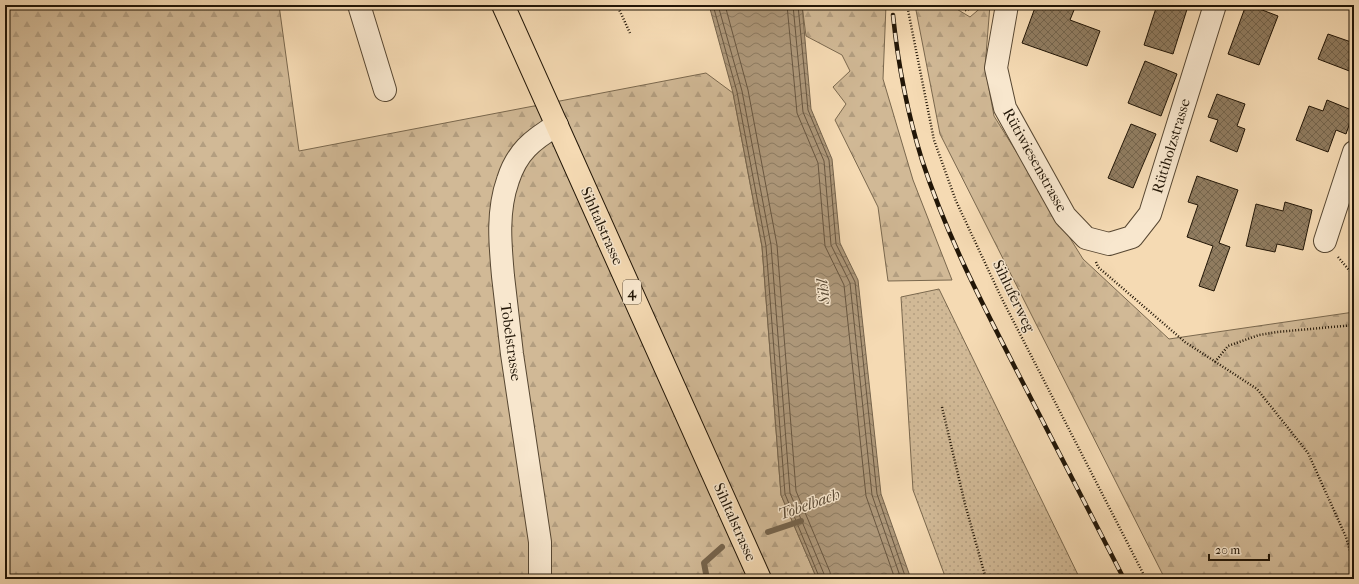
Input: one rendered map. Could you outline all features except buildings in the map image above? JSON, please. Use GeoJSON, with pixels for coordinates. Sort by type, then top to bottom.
{"type":"FeatureCollection","features":[{"type":"Feature","properties":{"kind":"main road","name":"Sihltalstrasse"},"geometry":{"type":"LineString","coordinates":[[503,5],[760,579]]}},
{"type":"Feature","properties":{"kind":"street"},"geometry":{"type":"LineString","coordinates":[[360,5],[385,90]]}},
{"type":"Feature","properties":{"kind":"street","name":"Rütiwiesenstrasse"},"geometry":{"type":"LineString","coordinates":[[1007,5],[996,68],[1005,108],[1066,216],[1086,238]]}},
{"type":"Feature","properties":{"kind":"street","name":"Rütiholzstrasse"},"geometry":{"type":"LineString","coordinates":[[1086,238],[1109,244],[1132,237],[1150,214],[1215,5]]}},
{"type":"Feature","properties":{"kind":"street","name":"Tobelstrasse"},"geometry":{"type":"LineString","coordinates":[[540,579],[540,542],[506,311],[499,234],[501,208],[507,181],[514,164],[529,144],[557,125]]}},
{"type":"Feature","properties":{"kind":"street"},"geometry":{"type":"LineString","coordinates":[[1325,241],[1354,152]]}},
{"type":"Feature","properties":{"kind":"path"},"geometry":{"type":"LineString","coordinates":[[617,5],[630,33]]}},
{"type":"Feature","properties":{"kind":"path","name":"Sihluferweg"},"geometry":{"type":"LineString","coordinates":[[907,5],[934,140],[956,201],[1002,299],[1146,579]]}},
{"type":"Feature","properties":{"kind":"path"},"geometry":{"type":"LineString","coordinates":[[958,5],[967,11],[971,5]]}},
{"type":"Feature","properties":{"kind":"path"},"geometry":{"type":"LineString","coordinates":[[1086,238],[1098,267],[1185,342],[1257,389],[1308,453],[1346,537],[1354,564]]}},
{"type":"Feature","properties":{"kind":"path"},"geometry":{"type":"LineString","coordinates":[[1325,241],[1354,276]]}},
{"type":"Feature","properties":{"kind":"path"},"geometry":{"type":"LineString","coordinates":[[1215,362],[1228,346],[1259,335],[1354,325]]}},
{"type":"Feature","properties":{"kind":"path"},"geometry":{"type":"LineString","coordinates":[[942,407],[965,504],[986,579]]}},
{"type":"Feature","properties":{"kind":"green space"},"geometry":{"type":"Polygon","coordinates":[[[5,5],[279,5],[299,151],[706,73],[733,93],[762,247],[781,495],[817,579],[5,579],[5,5]]]}},
{"type":"Feature","properties":{"kind":"green space"},"geometry":{"type":"Polygon","coordinates":[[[802,5],[886,5],[883,79],[913,180],[952,280],[888,281],[878,207],[835,120],[846,104],[833,87],[850,71],[842,55],[806,36],[802,5]]]}},
{"type":"Feature","properties":{"kind":"green space"},"geometry":{"type":"Polygon","coordinates":[[[915,5],[950,5],[970,17],[984,5],[990,5],[985,67],[994,116],[1083,259],[1169,339],[1354,312],[1354,579],[1165,579],[940,134],[915,5]]]}},
{"type":"Feature","properties":{"kind":"green space"},"geometry":{"type":"Polygon","coordinates":[[[939,289],[1080,579],[946,579],[913,490],[901,297],[939,289]]]}},
{"type":"Feature","properties":{"kind":"water","name":"Sihl"},"geometry":{"type":"Polygon","coordinates":[[[709,5],[802,5],[811,109],[832,159],[840,243],[858,280],[881,494],[911,579],[817,579],[781,495],[762,246],[733,93],[709,5]]]}},
{"type":"Feature","properties":{"kind":"waterway","name":"Tobelbach"},"geometry":{"type":"LineString","coordinates":[[768,532],[801,521]]}},
{"type":"Feature","properties":{"kind":"waterway","name":"Tobelbach"},"geometry":{"type":"LineString","coordinates":[[707,579],[704,563],[722,547]]}},
{"type":"Feature","properties":{"kind":"railway"},"geometry":{"type":"LineString","coordinates":[[893,15],[900,70],[912,124],[922,160],[943,217],[994,327],[1124,579]]}}]}
